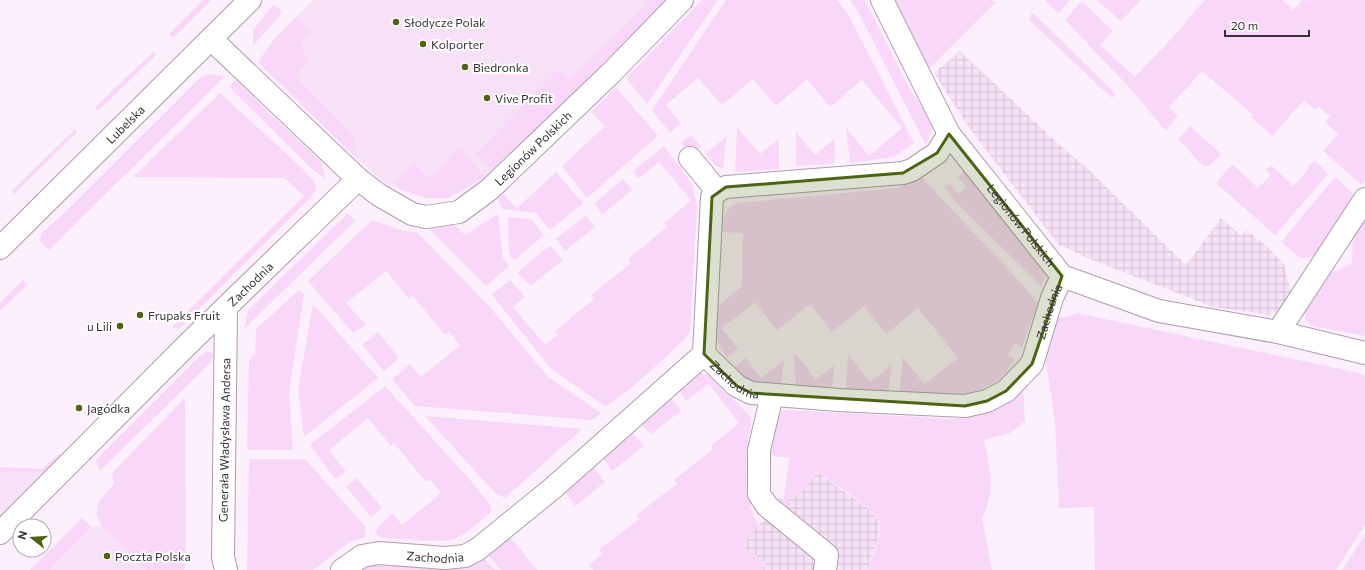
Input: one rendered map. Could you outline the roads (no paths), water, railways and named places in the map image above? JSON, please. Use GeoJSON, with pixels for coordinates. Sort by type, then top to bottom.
{"type":"FeatureCollection","features":[{"type":"Feature","properties":{"kind":"street","name":"Lubelska"},"geometry":{"type":"LineString","coordinates":[[0,248],[250,0]]}},
{"type":"Feature","properties":{"kind":"street","name":"Legionów Polskich"},"geometry":{"type":"LineString","coordinates":[[358,179],[379,195],[412,214],[426,217],[458,212],[490,189],[611,73],[682,0]]}},
{"type":"Feature","properties":{"kind":"street","name":"Legionów Polskich"},"geometry":{"type":"LineString","coordinates":[[882,0],[950,134],[1062,276],[1159,311],[1278,332],[1365,353]]}},
{"type":"Feature","properties":{"kind":"street"},"geometry":{"type":"LineString","coordinates":[[211,40],[358,179]]}},
{"type":"Feature","properties":{"kind":"street"},"geometry":{"type":"LineString","coordinates":[[704,354],[712,197],[717,191],[726,187],[903,173],[912,170],[937,153],[950,134]]}},
{"type":"Feature","properties":{"kind":"street"},"geometry":{"type":"LineString","coordinates":[[690,158],[717,191]]}},
{"type":"Feature","properties":{"kind":"street","name":"Zachodnia"},"geometry":{"type":"LineString","coordinates":[[0,533],[187,345],[226,309],[358,179]]}},
{"type":"Feature","properties":{"kind":"street"},"geometry":{"type":"LineString","coordinates":[[1278,332],[1365,199]]}},
{"type":"Feature","properties":{"kind":"street","name":"Zachodnia"},"geometry":{"type":"LineString","coordinates":[[342,570],[362,556],[379,553],[445,558],[465,556],[478,550],[553,488],[704,354],[737,386],[751,393],[965,406],[987,401],[1006,391],[1032,364],[1052,298],[1062,276]]}},
{"type":"Feature","properties":{"kind":"street","name":"Generała Władysława Andersa"},"geometry":{"type":"LineString","coordinates":[[226,309],[223,557],[226,570]]}},
{"type":"Feature","properties":{"kind":"street"},"geometry":{"type":"LineString","coordinates":[[772,395],[759,450],[759,494],[767,506],[827,555],[825,570]]}},
{"type":"Feature","properties":{"kind":"place","name":"Słodycze Polak"},"geometry":{"type":"Point","coordinates":[396,22]}},
{"type":"Feature","properties":{"kind":"place","name":"Kolporter"},"geometry":{"type":"Point","coordinates":[423,44]}},
{"type":"Feature","properties":{"kind":"place","name":"Biedronka"},"geometry":{"type":"Point","coordinates":[465,67]}},
{"type":"Feature","properties":{"kind":"place","name":"Vive Profit"},"geometry":{"type":"Point","coordinates":[487,98]}},
{"type":"Feature","properties":{"kind":"place","name":"Frupaks Fruit"},"geometry":{"type":"Point","coordinates":[140,315]}},
{"type":"Feature","properties":{"kind":"place","name":"u Lili"},"geometry":{"type":"Point","coordinates":[120,326]}},
{"type":"Feature","properties":{"kind":"place","name":"Jagódka"},"geometry":{"type":"Point","coordinates":[79,408]}},
{"type":"Feature","properties":{"kind":"place","name":"Poczta Polska"},"geometry":{"type":"Point","coordinates":[107,556]}}]}
